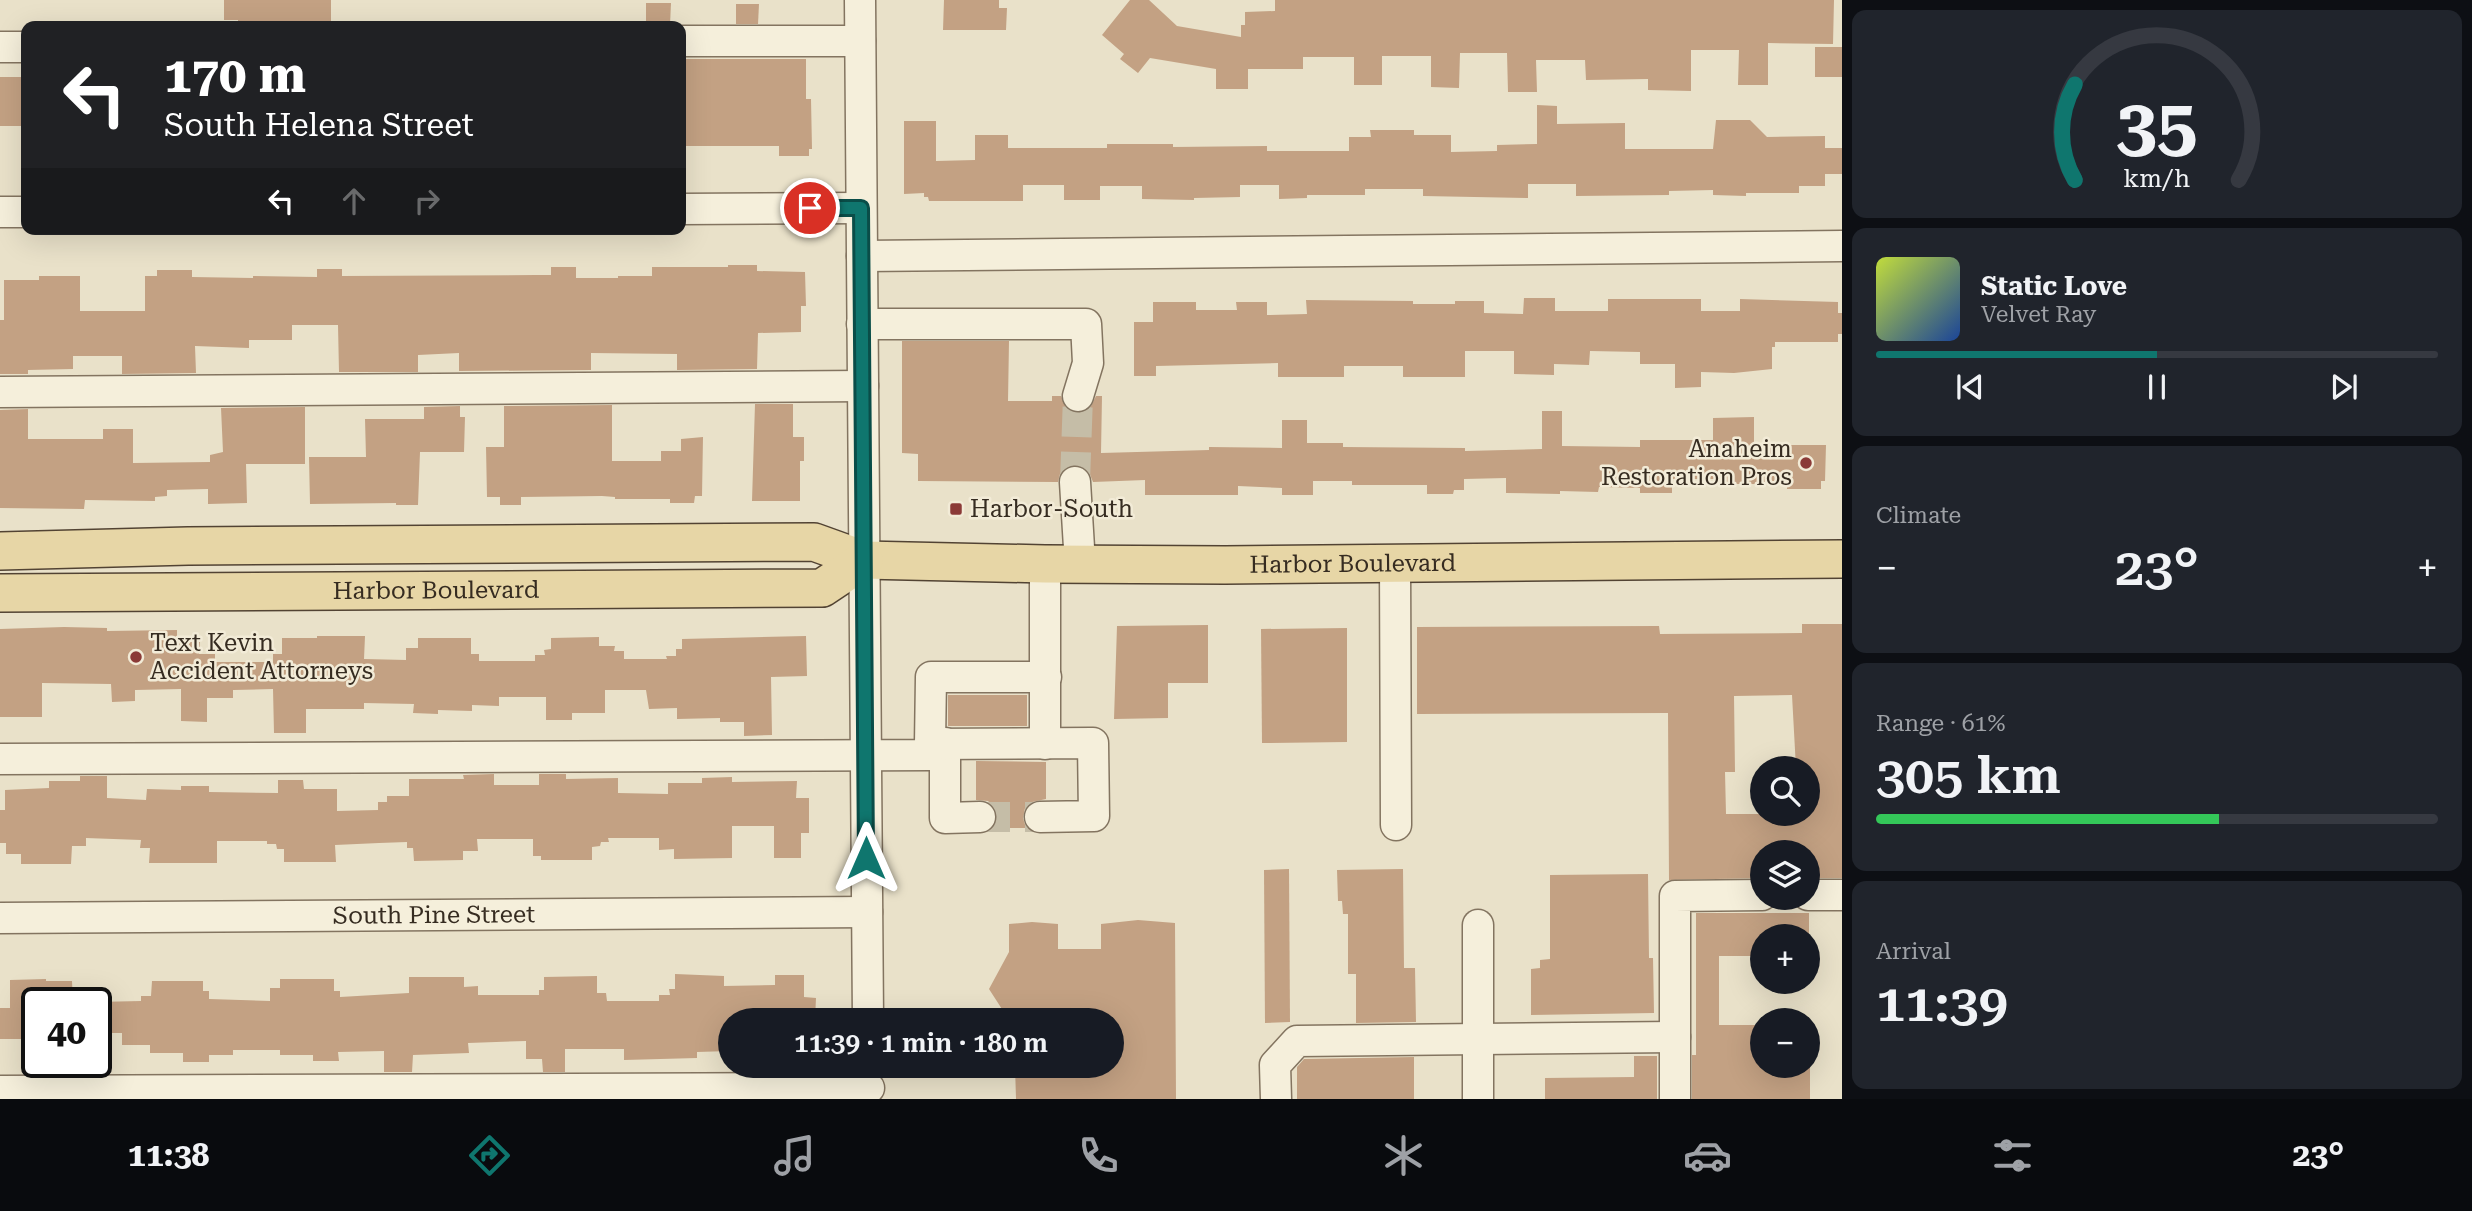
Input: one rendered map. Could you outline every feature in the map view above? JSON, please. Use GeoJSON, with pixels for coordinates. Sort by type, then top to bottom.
{"type":"FeatureCollection","features":[{"type":"Feature","properties":{"kind":"main road","name":"Harbor Boulevard"},"geometry":{"type":"LineString","coordinates":[[0,551],[188,546],[814,542],[864,560],[1063,564],[1842,559]]}},
{"type":"Feature","properties":{"kind":"main road","name":"Harbor Boulevard"},"geometry":{"type":"LineString","coordinates":[[0,593],[822,588],[864,560]]}},
{"type":"Feature","properties":{"kind":"street"},"geometry":{"type":"LineString","coordinates":[[860,0],[868,1008]]}},
{"type":"Feature","properties":{"kind":"street"},"geometry":{"type":"LineString","coordinates":[[686,41],[860,41]]}},
{"type":"Feature","properties":{"kind":"street"},"geometry":{"type":"LineString","coordinates":[[0,47],[21,47]]}},
{"type":"Feature","properties":{"kind":"street"},"geometry":{"type":"LineString","coordinates":[[686,209],[861,208]]}},
{"type":"Feature","properties":{"kind":"street"},"geometry":{"type":"LineString","coordinates":[[0,212],[21,212]]}},
{"type":"Feature","properties":{"kind":"street"},"geometry":{"type":"LineString","coordinates":[[862,256],[1842,246]]}},
{"type":"Feature","properties":{"kind":"street"},"geometry":{"type":"LineString","coordinates":[[862,324],[1086,324],[1088,363],[1078,396]]}},
{"type":"Feature","properties":{"kind":"street"},"geometry":{"type":"LineString","coordinates":[[0,392],[863,386]]}},
{"type":"Feature","properties":{"kind":"street"},"geometry":{"type":"LineString","coordinates":[[1045,744],[1045,677],[1075,482]]}},
{"type":"Feature","properties":{"kind":"street"},"geometry":{"type":"LineString","coordinates":[[1395,563],[1396,825]]}},
{"type":"Feature","properties":{"kind":"street"},"geometry":{"type":"LineString","coordinates":[[980,817],[945,818],[931,677],[1045,677]]}},
{"type":"Feature","properties":{"kind":"street"},"geometry":{"type":"LineString","coordinates":[[938,744],[1093,743],[1094,817],[1040,817]]}},
{"type":"Feature","properties":{"kind":"street"},"geometry":{"type":"LineString","coordinates":[[0,759],[931,755],[938,744]]}},
{"type":"Feature","properties":{"kind":"street"},"geometry":{"type":"LineString","coordinates":[[1675,1099],[1675,895],[1750,895]]}},
{"type":"Feature","properties":{"kind":"street"},"geometry":{"type":"LineString","coordinates":[[1820,895],[1842,895]]}},
{"type":"Feature","properties":{"kind":"street","name":"South Pine Street"},"geometry":{"type":"LineString","coordinates":[[0,918],[867,912]]}},
{"type":"Feature","properties":{"kind":"street"},"geometry":{"type":"LineString","coordinates":[[1478,925],[1478,1099]]}},
{"type":"Feature","properties":{"kind":"street"},"geometry":{"type":"LineString","coordinates":[[1276,1099],[1275,1065],[1297,1041],[1675,1037]]}},
{"type":"Feature","properties":{"kind":"street"},"geometry":{"type":"LineString","coordinates":[[0,1091],[869,1084]]}},
{"type":"Feature","properties":{"kind":"building"},"geometry":{"type":"Polygon","coordinates":[[[224,0],[331,0],[331,21],[224,20],[224,0]]]}},
{"type":"Feature","properties":{"kind":"building"},"geometry":{"type":"Polygon","coordinates":[[[944,0],[999,0],[999,8],[1007,8],[1006,30],[943,30],[944,0]]]}},
{"type":"Feature","properties":{"kind":"building"},"geometry":{"type":"Polygon","coordinates":[[[1130,0],[1149,0],[1177,26],[1241,37],[1245,12],[1275,11],[1275,0],[1834,0],[1833,44],[1768,43],[1768,85],[1738,85],[1739,50],[1691,50],[1691,91],[1648,90],[1648,79],[1586,80],[1585,60],[1536,60],[1537,92],[1508,92],[1507,53],[1460,53],[1459,88],[1431,87],[1431,56],[1382,56],[1382,85],[1354,85],[1354,57],[1303,57],[1303,69],[1248,69],[1248,89],[1216,89],[1216,69],[1150,58],[1138,73],[1120,59],[1124,54],[1102,35],[1130,0]]]}},
{"type":"Feature","properties":{"kind":"building"},"geometry":{"type":"Polygon","coordinates":[[[646,3],[671,3],[670,21],[646,21],[646,3]]]}},
{"type":"Feature","properties":{"kind":"building"},"geometry":{"type":"Polygon","coordinates":[[[736,4],[759,4],[758,24],[736,24],[736,4]]]}},
{"type":"Feature","properties":{"kind":"building"},"geometry":{"type":"Polygon","coordinates":[[[1815,47],[1842,47],[1842,77],[1815,77],[1815,47]]]}},
{"type":"Feature","properties":{"kind":"building"},"geometry":{"type":"Polygon","coordinates":[[[686,59],[806,59],[806,99],[811,99],[812,149],[809,149],[809,156],[779,156],[779,146],[686,146],[686,59]]]}},
{"type":"Feature","properties":{"kind":"building"},"geometry":{"type":"Polygon","coordinates":[[[0,77],[21,77],[21,126],[0,126],[0,77]]]}},
{"type":"Feature","properties":{"kind":"building"},"geometry":{"type":"Polygon","coordinates":[[[1537,105],[1557,106],[1557,124],[1625,123],[1625,149],[1713,149],[1716,120],[1750,120],[1767,137],[1825,136],[1825,148],[1842,148],[1842,174],[1825,174],[1825,186],[1799,186],[1799,193],[1746,193],[1746,196],[1713,195],[1713,190],[1669,191],[1669,195],[1576,196],[1576,184],[1528,184],[1528,198],[1423,196],[1423,189],[1365,189],[1365,195],[1307,195],[1307,198],[1279,199],[1279,185],[1240,185],[1240,197],[1194,200],[1142,199],[1142,186],[1100,186],[1100,200],[1064,200],[1064,185],[1023,185],[1023,201],[929,201],[928,197],[924,197],[924,193],[904,194],[904,121],[936,121],[936,161],[975,160],[975,135],[1008,135],[1008,148],[1107,148],[1107,144],[1173,144],[1173,147],[1267,146],[1267,151],[1349,151],[1349,137],[1371,137],[1370,130],[1414,130],[1414,135],[1451,135],[1451,152],[1497,151],[1497,145],[1537,144],[1537,105]]]}},
{"type":"Feature","properties":{"kind":"building"},"geometry":{"type":"Polygon","coordinates":[[[757,265],[757,271],[805,272],[806,306],[801,306],[801,332],[758,333],[757,369],[677,370],[677,354],[591,353],[591,370],[459,371],[459,353],[418,355],[418,372],[339,372],[338,325],[292,325],[292,340],[249,340],[249,348],[195,346],[196,373],[122,374],[122,356],[73,356],[73,369],[0,374],[0,320],[4,320],[4,280],[39,280],[39,276],[80,276],[80,311],[145,311],[145,276],[157,276],[157,270],[192,270],[192,277],[253,278],[317,277],[317,269],[342,269],[342,276],[551,275],[551,267],[576,267],[576,278],[618,278],[652,276],[652,267],[757,265]]]}},
{"type":"Feature","properties":{"kind":"building"},"geometry":{"type":"Polygon","coordinates":[[[1524,298],[1555,298],[1555,311],[1608,311],[1608,299],[1701,299],[1701,311],[1740,311],[1740,299],[1838,302],[1838,313],[1842,313],[1842,334],[1838,334],[1838,342],[1775,342],[1775,347],[1772,347],[1772,369],[1734,373],[1701,372],[1701,387],[1675,388],[1675,364],[1640,364],[1640,352],[1590,351],[1589,365],[1554,364],[1554,375],[1514,374],[1514,351],[1465,351],[1465,377],[1403,377],[1403,366],[1344,366],[1344,377],[1278,377],[1278,363],[1156,366],[1156,376],[1134,376],[1134,322],[1153,322],[1153,302],[1196,302],[1196,310],[1237,310],[1236,302],[1267,302],[1267,315],[1307,314],[1306,300],[1413,301],[1413,304],[1484,301],[1484,313],[1523,314],[1524,298]]]}},
{"type":"Feature","properties":{"kind":"building"},"geometry":{"type":"Polygon","coordinates":[[[902,341],[1009,341],[1008,401],[1052,401],[1052,396],[1061,396],[1066,408],[1074,413],[1081,413],[1090,408],[1096,396],[1102,396],[1101,453],[1209,450],[1209,447],[1282,448],[1282,420],[1307,420],[1307,443],[1343,443],[1343,447],[1465,448],[1465,451],[1542,449],[1542,411],[1562,411],[1562,446],[1640,447],[1640,440],[1713,440],[1713,418],[1754,417],[1754,445],[1826,445],[1825,481],[1821,481],[1821,489],[1787,489],[1787,484],[1714,484],[1714,479],[1672,479],[1672,493],[1640,493],[1640,488],[1599,487],[1598,492],[1560,491],[1560,494],[1506,493],[1506,478],[1464,479],[1464,490],[1454,490],[1453,494],[1427,494],[1427,485],[1352,485],[1352,481],[1313,481],[1313,495],[1282,495],[1282,488],[1238,486],[1238,495],[1145,495],[1145,480],[1093,482],[1089,472],[1082,466],[1075,465],[1065,468],[1058,482],[918,481],[918,454],[902,453],[902,341]]]}},
{"type":"Feature","properties":{"kind":"building"},"geometry":{"type":"Polygon","coordinates":[[[755,404],[793,404],[793,437],[804,437],[804,461],[800,461],[800,501],[752,501],[755,404]]]}},
{"type":"Feature","properties":{"kind":"building"},"geometry":{"type":"Polygon","coordinates":[[[612,405],[612,461],[661,461],[661,451],[681,451],[681,439],[703,437],[702,496],[695,496],[694,503],[670,503],[670,499],[615,499],[602,496],[521,497],[521,505],[500,505],[500,497],[487,497],[486,447],[504,447],[504,406],[612,405]]]}},
{"type":"Feature","properties":{"kind":"building"},"geometry":{"type":"Polygon","coordinates":[[[460,406],[460,417],[465,417],[464,452],[420,452],[418,505],[310,504],[309,457],[366,457],[365,419],[424,419],[424,407],[460,406]]]}},
{"type":"Feature","properties":{"kind":"building"},"geometry":{"type":"Polygon","coordinates":[[[305,407],[305,464],[246,464],[247,503],[208,504],[208,489],[167,490],[167,496],[155,497],[155,501],[85,500],[84,509],[0,508],[0,410],[28,409],[28,439],[103,439],[103,429],[133,429],[133,463],[210,462],[210,455],[223,452],[221,408],[305,407]]]}},
{"type":"Feature","properties":{"kind":"building"},"geometry":{"type":"Polygon","coordinates":[[[1802,624],[1842,624],[1842,878],[1820,878],[1820,840],[1750,840],[1750,878],[1669,880],[1668,713],[1417,714],[1417,627],[1659,626],[1660,634],[1802,633],[1802,624]]]}},
{"type":"Feature","properties":{"kind":"building"},"geometry":{"type":"Polygon","coordinates":[[[1208,625],[1208,683],[1168,683],[1168,718],[1114,719],[1117,626],[1208,625]]]}},
{"type":"Feature","properties":{"kind":"building"},"geometry":{"type":"Polygon","coordinates":[[[107,628],[107,631],[177,630],[177,641],[200,642],[199,654],[215,654],[215,662],[273,662],[273,654],[282,654],[282,638],[317,636],[365,636],[364,659],[406,660],[406,648],[418,648],[418,638],[471,638],[471,654],[479,654],[479,661],[535,661],[535,655],[545,655],[544,650],[551,649],[551,638],[599,637],[599,646],[615,646],[614,651],[624,651],[624,659],[667,659],[666,656],[676,656],[676,649],[682,649],[682,639],[806,636],[807,676],[771,677],[772,735],[744,736],[744,722],[720,722],[720,718],[677,719],[677,708],[649,709],[646,690],[605,690],[605,713],[572,713],[572,720],[546,720],[546,697],[499,697],[499,706],[472,705],[472,711],[438,710],[438,714],[413,713],[414,704],[364,703],[364,709],[306,709],[306,733],[274,733],[273,689],[233,690],[233,698],[207,698],[207,722],[181,721],[181,689],[135,690],[135,701],[112,702],[111,684],[42,683],[42,717],[0,717],[0,629],[107,628]]]}},
{"type":"Feature","properties":{"kind":"building"},"geometry":{"type":"Polygon","coordinates":[[[1347,628],[1347,742],[1262,743],[1261,629],[1347,628]]]}},
{"type":"Feature","properties":{"kind":"building"},"geometry":{"type":"Polygon","coordinates":[[[948,695],[1027,695],[1027,726],[948,726],[948,695]]]}},
{"type":"Feature","properties":{"kind":"building"},"geometry":{"type":"Polygon","coordinates":[[[976,761],[1046,762],[1046,799],[1032,802],[1025,808],[1023,818],[1026,828],[993,828],[997,817],[994,807],[988,801],[976,800],[976,761]]]}},
{"type":"Feature","properties":{"kind":"building"},"geometry":{"type":"Polygon","coordinates":[[[494,774],[494,785],[539,785],[539,774],[566,774],[566,779],[618,778],[618,793],[668,794],[668,783],[702,783],[702,778],[732,777],[732,782],[797,781],[796,798],[809,798],[809,833],[801,833],[801,858],[774,858],[774,826],[732,826],[732,858],[674,859],[674,849],[659,850],[659,838],[608,838],[609,842],[601,842],[600,846],[592,847],[592,860],[541,860],[541,856],[533,856],[533,839],[477,839],[478,851],[463,851],[463,860],[414,861],[413,848],[407,848],[407,842],[335,845],[336,862],[284,862],[284,849],[277,849],[276,844],[267,844],[267,841],[217,841],[217,863],[149,863],[150,848],[140,848],[141,840],[86,838],[86,846],[72,846],[71,864],[21,864],[21,854],[6,854],[6,843],[0,843],[0,810],[5,810],[5,790],[49,788],[49,781],[80,781],[80,776],[107,776],[107,798],[146,800],[147,789],[181,790],[181,786],[209,786],[209,792],[278,793],[278,780],[303,780],[304,789],[337,789],[337,811],[378,810],[378,802],[387,802],[387,796],[409,796],[409,779],[464,779],[463,775],[494,774]]]}},
{"type":"Feature","properties":{"kind":"building"},"geometry":{"type":"Polygon","coordinates":[[[1289,869],[1290,1022],[1265,1023],[1264,870],[1289,869]]]}},
{"type":"Feature","properties":{"kind":"building"},"geometry":{"type":"Polygon","coordinates":[[[1403,869],[1404,968],[1415,968],[1416,1022],[1356,1023],[1356,974],[1348,974],[1348,914],[1343,914],[1342,901],[1338,901],[1337,870],[1403,869]]]}},
{"type":"Feature","properties":{"kind":"building"},"geometry":{"type":"Polygon","coordinates":[[[1648,874],[1649,958],[1653,958],[1654,1013],[1531,1015],[1531,969],[1540,968],[1540,960],[1550,959],[1550,875],[1648,874]]]}},
{"type":"Feature","properties":{"kind":"building"},"geometry":{"type":"Polygon","coordinates":[[[1696,913],[1809,913],[1809,924],[1750,924],[1750,956],[1719,956],[1719,1025],[1750,1025],[1750,1078],[1810,1078],[1810,1099],[1692,1099],[1692,1055],[1696,1055],[1696,913]]]}},
{"type":"Feature","properties":{"kind":"building"},"geometry":{"type":"Polygon","coordinates":[[[1138,920],[1175,923],[1176,1099],[1016,1099],[1015,1078],[1124,1078],[1124,1008],[1001,1008],[989,989],[1009,952],[1009,924],[1058,924],[1058,949],[1101,949],[1101,924],[1138,920]]]}},
{"type":"Feature","properties":{"kind":"building"},"geometry":{"type":"Polygon","coordinates":[[[675,974],[724,976],[724,986],[775,985],[775,975],[804,975],[804,997],[816,998],[816,1008],[718,1008],[718,1051],[697,1052],[697,1058],[624,1060],[624,1049],[565,1049],[565,1072],[543,1072],[542,1059],[526,1059],[526,1041],[468,1043],[469,1053],[413,1055],[412,1072],[384,1072],[384,1051],[338,1052],[339,1061],[313,1061],[313,1055],[280,1055],[280,1050],[233,1050],[233,1055],[209,1055],[209,1062],[183,1062],[183,1053],[150,1053],[150,1045],[122,1045],[122,1033],[112,1033],[112,1002],[141,1001],[141,996],[151,996],[152,981],[203,981],[203,991],[209,991],[209,999],[270,1001],[270,988],[280,988],[280,979],[334,979],[334,991],[340,991],[340,997],[409,993],[409,977],[464,977],[464,987],[478,986],[478,995],[539,995],[539,990],[544,990],[544,977],[597,976],[597,993],[606,993],[607,1001],[659,1001],[659,995],[670,995],[669,989],[675,989],[675,974]]]}},
{"type":"Feature","properties":{"kind":"building"},"geometry":{"type":"Polygon","coordinates":[[[10,980],[72,981],[72,987],[21,987],[21,1039],[0,1039],[0,1008],[10,1008],[10,980]]]}},
{"type":"Feature","properties":{"kind":"building"},"geometry":{"type":"Polygon","coordinates":[[[1634,1056],[1657,1056],[1657,1099],[1545,1099],[1545,1078],[1634,1077],[1634,1056]]]}},
{"type":"Feature","properties":{"kind":"building"},"geometry":{"type":"Polygon","coordinates":[[[1414,1057],[1414,1099],[1297,1099],[1297,1067],[1304,1059],[1414,1057]]]}},
{"type":"Feature","properties":{"kind":"tunnel"},"geometry":{"type":"LineString","coordinates":[[1075,482],[1078,396]]}},
{"type":"Feature","properties":{"kind":"tunnel"},"geometry":{"type":"LineString","coordinates":[[980,817],[1040,817]]}},
{"type":"Feature","properties":{"kind":"place","name":"Anaheim Restoration Pros"},"geometry":{"type":"Point","coordinates":[1806,463]}},
{"type":"Feature","properties":{"kind":"place","name":"Harbor-South"},"geometry":{"type":"Point","coordinates":[956,509]}},
{"type":"Feature","properties":{"kind":"place","name":"Text Kevin Accident Attorneys"},"geometry":{"type":"Point","coordinates":[136,657]}},
{"type":"Feature","properties":{"kind":"route"},"geometry":{"type":"LineString","coordinates":[[810,208],[861,208],[866,858]]}}]}
